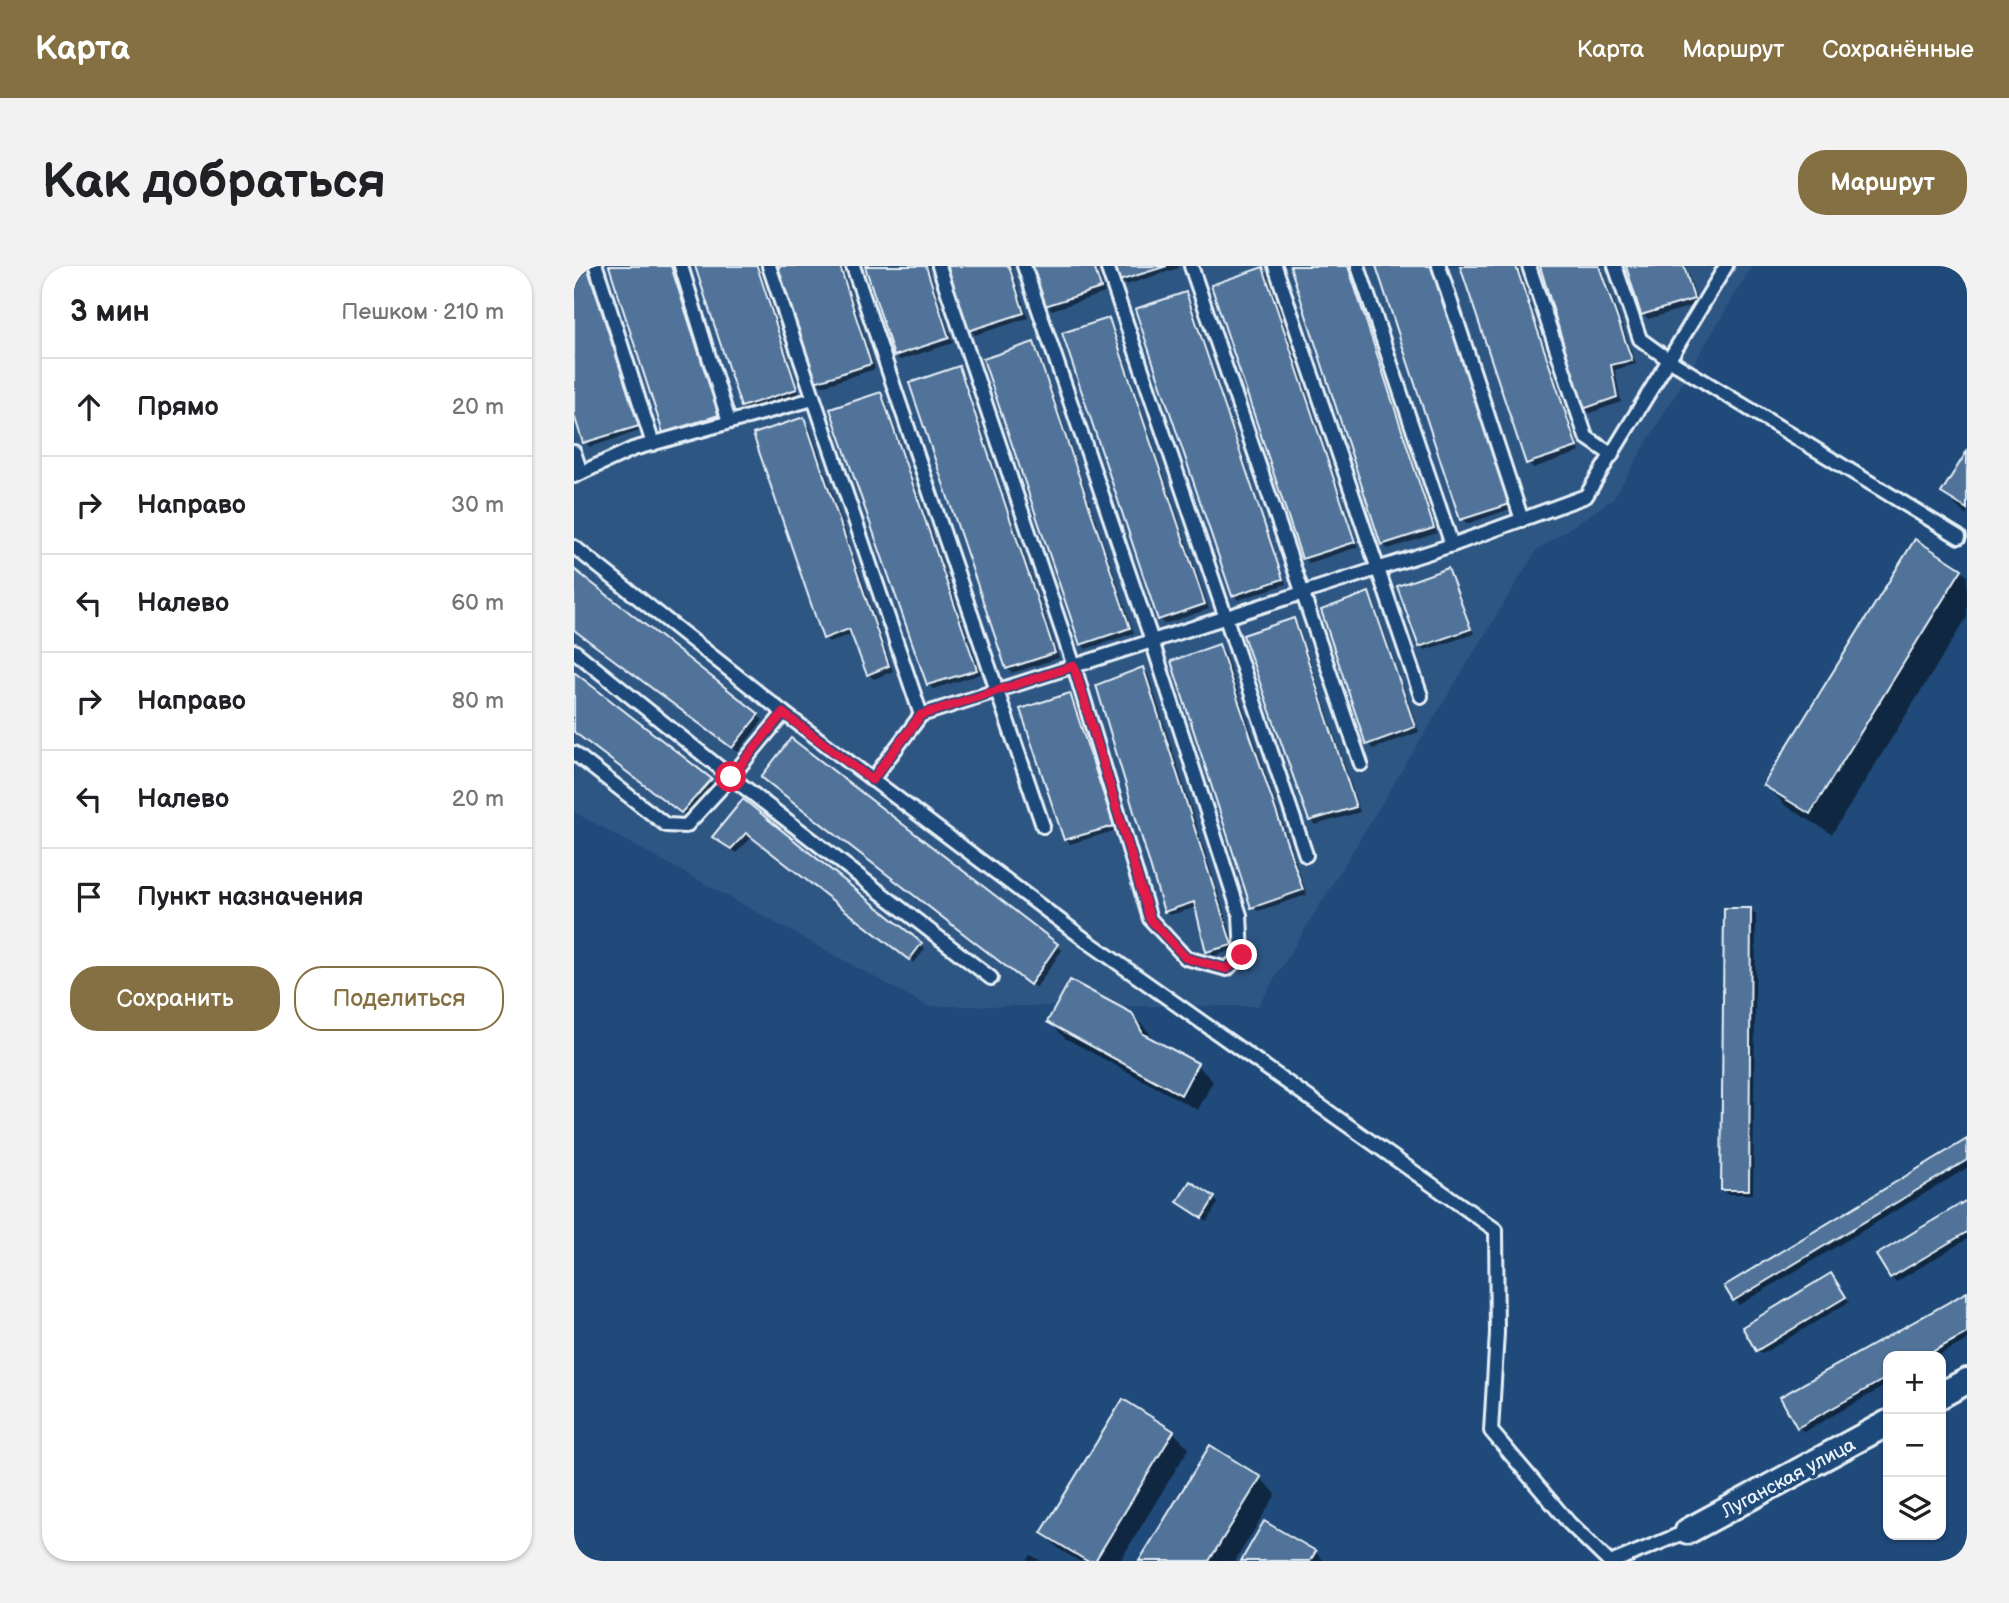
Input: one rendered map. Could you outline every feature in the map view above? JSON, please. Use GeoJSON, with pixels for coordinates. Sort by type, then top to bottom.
{"type":"FeatureCollection","features":[{"type":"Feature","properties":{"kind":"street"},"geometry":{"type":"LineString","coordinates":[[1946,1392],[1967,1381]]}},
{"type":"Feature","properties":{"kind":"street","name":"Луганская улица"},"geometry":{"type":"LineString","coordinates":[[1688,1531],[1883,1426]]}},
{"type":"Feature","properties":{"kind":"lane"},"geometry":{"type":"LineString","coordinates":[[596,266],[653,444]]}},
{"type":"Feature","properties":{"kind":"lane"},"geometry":{"type":"LineString","coordinates":[[681,266],[729,422]]}},
{"type":"Feature","properties":{"kind":"lane"},"geometry":{"type":"LineString","coordinates":[[769,266],[921,715]]}},
{"type":"Feature","properties":{"kind":"lane"},"geometry":{"type":"LineString","coordinates":[[853,266],[1043,826]]}},
{"type":"Feature","properties":{"kind":"lane"},"geometry":{"type":"LineString","coordinates":[[939,266],[1074,666],[1150,919],[1186,958],[1227,969],[1242,955],[1240,915],[1152,641],[1024,266]]}},
{"type":"Feature","properties":{"kind":"lane"},"geometry":{"type":"LineString","coordinates":[[1107,266],[1306,855]]}},
{"type":"Feature","properties":{"kind":"lane"},"geometry":{"type":"LineString","coordinates":[[1191,266],[1361,764]]}},
{"type":"Feature","properties":{"kind":"lane"},"geometry":{"type":"LineString","coordinates":[[1275,266],[1421,695]]}},
{"type":"Feature","properties":{"kind":"lane"},"geometry":{"type":"LineString","coordinates":[[1358,266],[1452,545]]}},
{"type":"Feature","properties":{"kind":"lane"},"geometry":{"type":"LineString","coordinates":[[1439,266],[1522,520]]}},
{"type":"Feature","properties":{"kind":"lane"},"geometry":{"type":"LineString","coordinates":[[1529,266],[1586,437],[1612,454]]}},
{"type":"Feature","properties":{"kind":"lane"},"geometry":{"type":"LineString","coordinates":[[1615,266],[1640,339],[1669,360],[1959,537]]}},
{"type":"Feature","properties":{"kind":"lane"},"geometry":{"type":"LineString","coordinates":[[872,780],[921,715],[1452,545],[1586,496],[1726,266]]}},
{"type":"Feature","properties":{"kind":"lane"},"geometry":{"type":"LineString","coordinates":[[574,452],[577,474],[633,449],[813,399]]}},
{"type":"Feature","properties":{"kind":"lane"},"geometry":{"type":"LineString","coordinates":[[574,547],[783,713],[1087,941],[1496,1230],[1497,1333],[1491,1431],[1569,1523],[1608,1561]]}},
{"type":"Feature","properties":{"kind":"lane"},"geometry":{"type":"LineString","coordinates":[[574,651],[731,777],[991,978]]}},
{"type":"Feature","properties":{"kind":"lane"},"geometry":{"type":"LineString","coordinates":[[574,753],[666,825],[686,826],[731,777],[783,713]]}},
{"type":"Feature","properties":{"kind":"lane"},"geometry":{"type":"LineString","coordinates":[[1615,1561],[1688,1531]]}},
{"type":"Feature","properties":{"kind":"shaded area"},"geometry":{"type":"Polygon","coordinates":[[[574,266],[1752,266],[1613,499],[1536,551],[1258,1006],[927,1006],[574,812],[574,266]]]}},
{"type":"Feature","properties":{"kind":"building"},"geometry":{"type":"Polygon","coordinates":[[[574,266],[587,266],[639,426],[583,443],[574,415],[574,266]]]}},
{"type":"Feature","properties":{"kind":"building"},"geometry":{"type":"Polygon","coordinates":[[[609,266],[671,266],[719,415],[663,433],[609,266]]]}},
{"type":"Feature","properties":{"kind":"building"},"geometry":{"type":"Polygon","coordinates":[[[695,266],[757,266],[797,389],[741,407],[695,266]]]}},
{"type":"Feature","properties":{"kind":"building"},"geometry":{"type":"Polygon","coordinates":[[[778,266],[840,266],[871,364],[815,382],[778,266]]]}},
{"type":"Feature","properties":{"kind":"building"},"geometry":{"type":"Polygon","coordinates":[[[865,266],[926,266],[949,338],[894,356],[865,266]]]}},
{"type":"Feature","properties":{"kind":"building"},"geometry":{"type":"Polygon","coordinates":[[[947,266],[1009,266],[1024,313],[968,331],[947,266]]]}},
{"type":"Feature","properties":{"kind":"building"},"geometry":{"type":"Polygon","coordinates":[[[1033,266],[1094,266],[1101,288],[1045,306],[1033,266]]]}},
{"type":"Feature","properties":{"kind":"building"},"geometry":{"type":"Polygon","coordinates":[[[1114,266],[1167,266],[1119,281],[1114,266]]]}},
{"type":"Feature","properties":{"kind":"building"},"geometry":{"type":"Polygon","coordinates":[[[1290,266],[1348,266],[1434,528],[1381,545],[1290,266]]]}},
{"type":"Feature","properties":{"kind":"building"},"geometry":{"type":"Polygon","coordinates":[[[1376,266],[1431,266],[1510,504],[1460,520],[1376,266]]]}},
{"type":"Feature","properties":{"kind":"building"},"geometry":{"type":"Polygon","coordinates":[[[1460,266],[1516,266],[1577,447],[1526,464],[1460,266]]]}},
{"type":"Feature","properties":{"kind":"building"},"geometry":{"type":"Polygon","coordinates":[[[1540,266],[1599,266],[1632,360],[1611,365],[1617,397],[1583,409],[1540,266]]]}},
{"type":"Feature","properties":{"kind":"building"},"geometry":{"type":"Polygon","coordinates":[[[1626,266],[1684,266],[1694,299],[1641,315],[1626,266]]]}},
{"type":"Feature","properties":{"kind":"building"},"geometry":{"type":"Polygon","coordinates":[[[1263,267],[1355,542],[1302,559],[1211,285],[1263,267]]]}},
{"type":"Feature","properties":{"kind":"building"},"geometry":{"type":"Polygon","coordinates":[[[1186,292],[1283,579],[1232,596],[1135,309],[1186,292]]]}},
{"type":"Feature","properties":{"kind":"building"},"geometry":{"type":"Polygon","coordinates":[[[1109,318],[1205,604],[1158,620],[1062,333],[1109,318]]]}},
{"type":"Feature","properties":{"kind":"building"},"geometry":{"type":"Polygon","coordinates":[[[1034,342],[1130,628],[1080,645],[983,359],[1034,342]]]}},
{"type":"Feature","properties":{"kind":"building"},"geometry":{"type":"Polygon","coordinates":[[[959,366],[1055,653],[1006,669],[909,383],[959,366]]]}},
{"type":"Feature","properties":{"kind":"building"},"geometry":{"type":"Polygon","coordinates":[[[881,392],[977,670],[927,685],[830,409],[881,392]]]}},
{"type":"Feature","properties":{"kind":"building"},"geometry":{"type":"Polygon","coordinates":[[[804,417],[889,666],[867,675],[849,629],[823,639],[753,434],[804,417]]]}},
{"type":"Feature","properties":{"kind":"building"},"geometry":{"type":"Polygon","coordinates":[[[1967,451],[1967,509],[1941,493],[1967,451]]]}},
{"type":"Feature","properties":{"kind":"building"},"geometry":{"type":"Polygon","coordinates":[[[1915,539],[1962,569],[1810,814],[1763,785],[1915,539]]]}},
{"type":"Feature","properties":{"kind":"building"},"geometry":{"type":"Polygon","coordinates":[[[1448,568],[1471,629],[1419,647],[1397,586],[1448,568]]]}},
{"type":"Feature","properties":{"kind":"building"},"geometry":{"type":"Polygon","coordinates":[[[574,569],[759,714],[732,748],[574,630],[574,569]]]}},
{"type":"Feature","properties":{"kind":"building"},"geometry":{"type":"Polygon","coordinates":[[[1369,592],[1415,727],[1366,745],[1321,610],[1369,592]]]}},
{"type":"Feature","properties":{"kind":"building"},"geometry":{"type":"Polygon","coordinates":[[[1294,618],[1356,807],[1309,821],[1243,635],[1294,618]]]}},
{"type":"Feature","properties":{"kind":"building"},"geometry":{"type":"Polygon","coordinates":[[[1219,644],[1303,890],[1251,908],[1171,661],[1219,644]]]}},
{"type":"Feature","properties":{"kind":"building"},"geometry":{"type":"Polygon","coordinates":[[[1143,667],[1232,945],[1206,952],[1194,902],[1164,912],[1096,685],[1143,667]]]}},
{"type":"Feature","properties":{"kind":"building"},"geometry":{"type":"Polygon","coordinates":[[[574,672],[712,779],[681,813],[574,732],[574,672]]]}},
{"type":"Feature","properties":{"kind":"building"},"geometry":{"type":"Polygon","coordinates":[[[1070,693],[1114,826],[1064,840],[1020,709],[1070,693]]]}},
{"type":"Feature","properties":{"kind":"building"},"geometry":{"type":"Polygon","coordinates":[[[791,738],[1058,944],[1030,985],[761,777],[791,738]]]}},
{"type":"Feature","properties":{"kind":"building"},"geometry":{"type":"Polygon","coordinates":[[[743,799],[922,943],[909,960],[746,833],[731,849],[712,837],[743,799]]]}},
{"type":"Feature","properties":{"kind":"building"},"geometry":{"type":"Polygon","coordinates":[[[1724,908],[1751,908],[1749,1190],[1721,1190],[1724,908]]]}},
{"type":"Feature","properties":{"kind":"building"},"geometry":{"type":"Polygon","coordinates":[[[1070,980],[1132,1013],[1143,1034],[1198,1063],[1181,1095],[1047,1022],[1070,980]]]}},
{"type":"Feature","properties":{"kind":"building"},"geometry":{"type":"Polygon","coordinates":[[[1967,1139],[1967,1160],[1733,1301],[1724,1286],[1967,1139]]]}},
{"type":"Feature","properties":{"kind":"building"},"geometry":{"type":"Polygon","coordinates":[[[1190,1181],[1215,1197],[1202,1218],[1177,1202],[1190,1181]]]}},
{"type":"Feature","properties":{"kind":"building"},"geometry":{"type":"Polygon","coordinates":[[[1967,1200],[1967,1232],[1890,1278],[1876,1255],[1967,1200]]]}},
{"type":"Feature","properties":{"kind":"building"},"geometry":{"type":"Polygon","coordinates":[[[1831,1273],[1846,1297],[1756,1351],[1742,1327],[1831,1273]]]}},
{"type":"Feature","properties":{"kind":"building"},"geometry":{"type":"Polygon","coordinates":[[[1967,1292],[1967,1333],[1934,1351],[1883,1351],[1883,1380],[1797,1428],[1780,1397],[1967,1292]]]}},
{"type":"Feature","properties":{"kind":"building"},"geometry":{"type":"Polygon","coordinates":[[[1123,1399],[1174,1431],[1095,1561],[1087,1561],[1041,1533],[1123,1399]]]}},
{"type":"Feature","properties":{"kind":"building"},"geometry":{"type":"Polygon","coordinates":[[[1210,1445],[1261,1477],[1209,1561],[1139,1561],[1210,1445]]]}},
{"type":"Feature","properties":{"kind":"building"},"geometry":{"type":"Polygon","coordinates":[[[1264,1521],[1316,1551],[1310,1561],[1241,1561],[1264,1521]]]}},
{"type":"Feature","properties":{"kind":"route"},"geometry":{"type":"LineString","coordinates":[[731,777],[783,713],[872,780],[921,715],[1074,666],[1150,919],[1186,958],[1227,969],[1242,955]]}}]}
